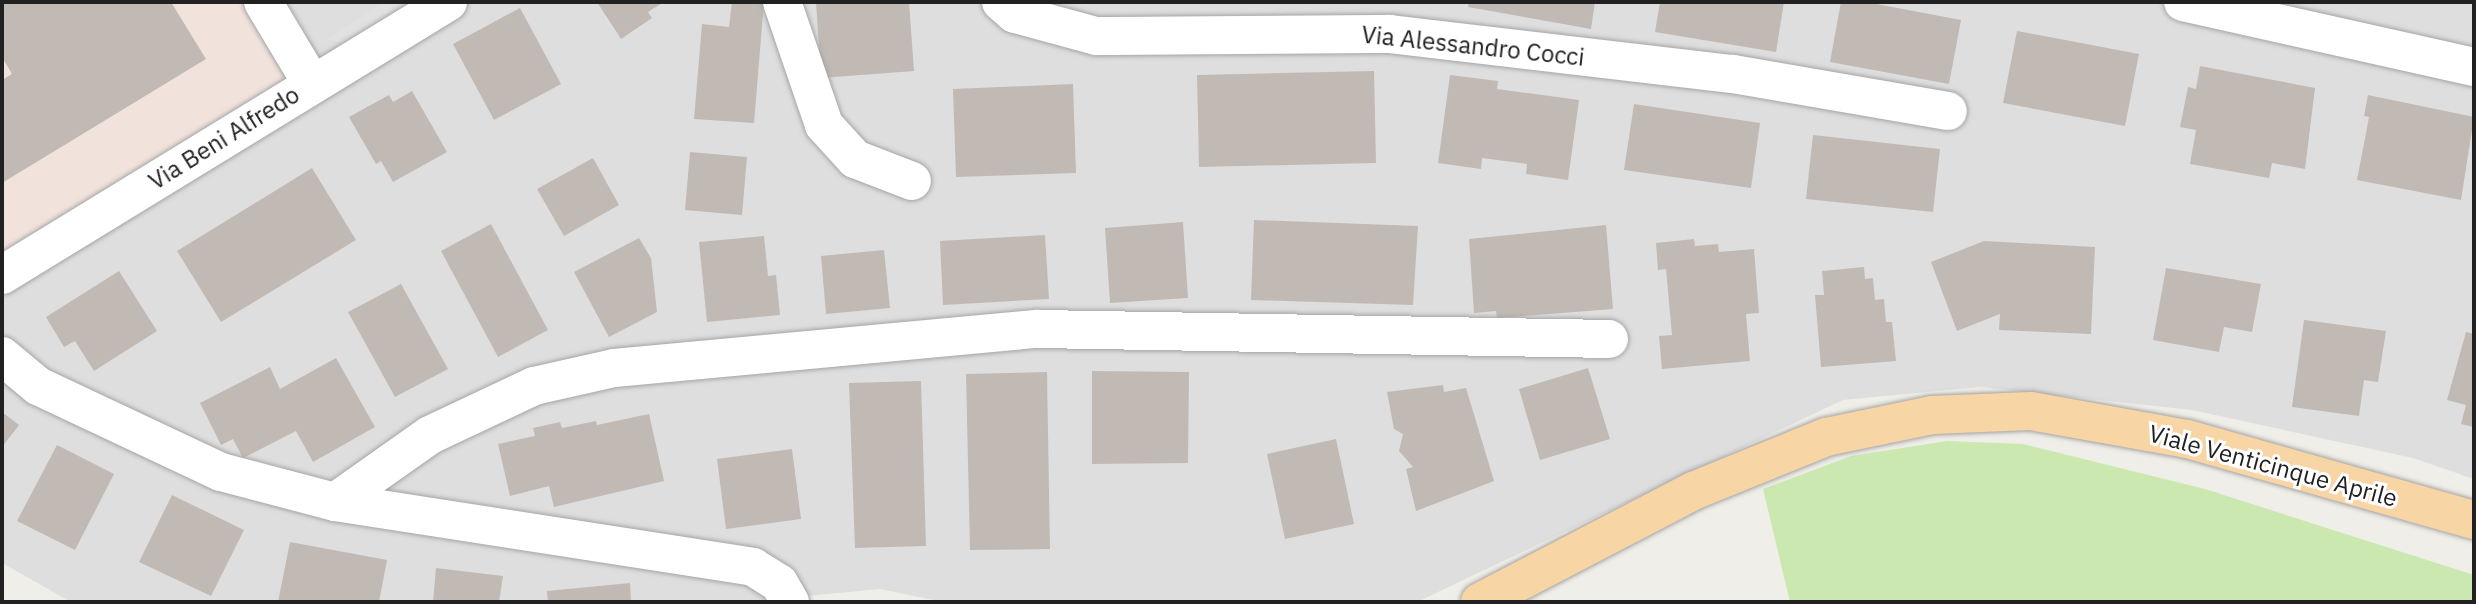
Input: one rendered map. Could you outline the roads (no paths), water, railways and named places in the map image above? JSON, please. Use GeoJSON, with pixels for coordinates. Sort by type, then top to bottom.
{"type":"FeatureCollection","features":[{"type":"Feature","properties":{"kind":"main road","name":"Viale Venticinque Aprile"},"geometry":{"type":"LineString","coordinates":[[1480,602],[1693,491],[1826,437],[1932,415],[2031,411],[2187,439],[2474,520]]}},
{"type":"Feature","properties":{"kind":"street"},"geometry":{"type":"LineString","coordinates":[[263,2],[313,84]]}},
{"type":"Feature","properties":{"kind":"street","name":"Via Beni Alfredo"},"geometry":{"type":"LineString","coordinates":[[2,275],[447,2]]}},
{"type":"Feature","properties":{"kind":"street"},"geometry":{"type":"LineString","coordinates":[[782,2],[824,125],[855,159],[912,180]]}},
{"type":"Feature","properties":{"kind":"street","name":"Via Alessandro Cocci"},"geometry":{"type":"LineString","coordinates":[[1001,2],[1015,14],[1096,36],[1390,34],[1733,75],[1948,111]]}},
{"type":"Feature","properties":{"kind":"street"},"geometry":{"type":"LineString","coordinates":[[2183,2],[2474,67]]}},
{"type":"Feature","properties":{"kind":"street"},"geometry":{"type":"LineString","coordinates":[[335,502],[430,435],[534,386],[614,368],[1038,329],[1609,339]]}},
{"type":"Feature","properties":{"kind":"street"},"geometry":{"type":"LineString","coordinates":[[2,356],[38,386],[221,472],[335,502],[753,567],[779,583],[790,602]]}}]}
